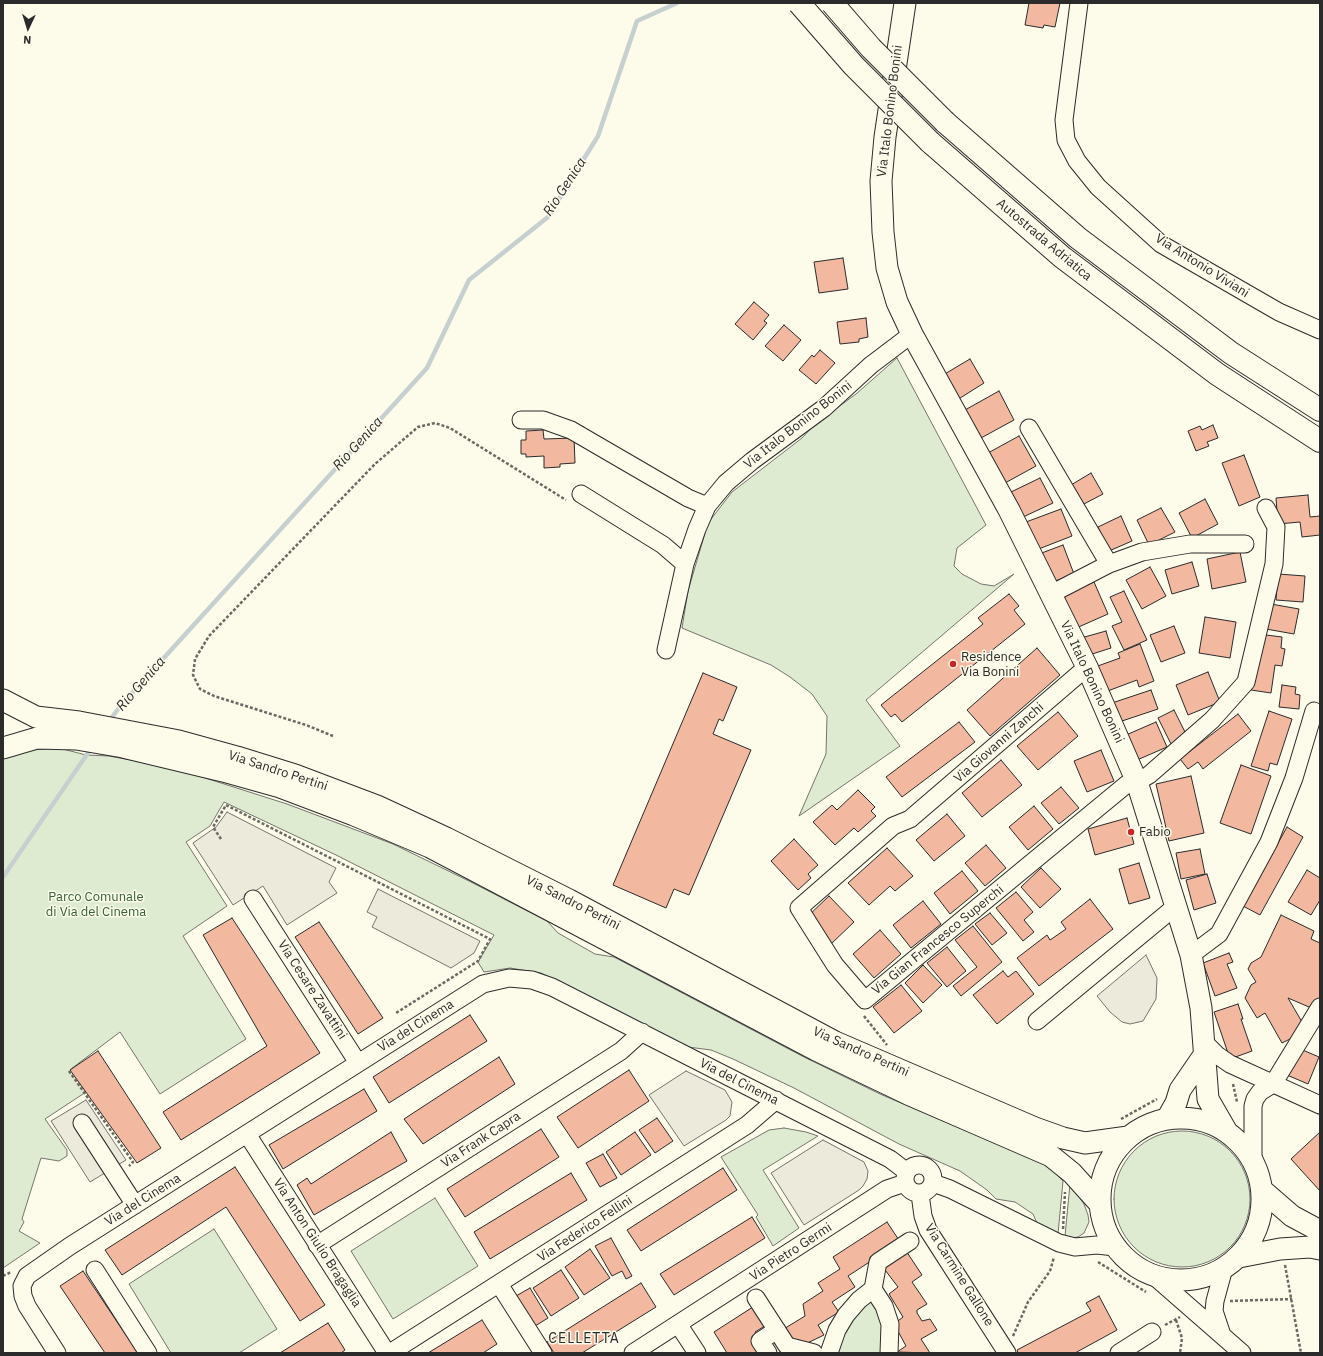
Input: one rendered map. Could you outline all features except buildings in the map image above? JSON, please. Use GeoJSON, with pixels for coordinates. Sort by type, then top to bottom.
{"type":"FeatureCollection","features":[{"type":"Feature","properties":{"kind":"highway","name":"Autostrada Adriatica"},"geometry":{"type":"LineString","coordinates":[[799,3],[854,66],[930,142],[1062,257],[1216,374],[1320,441]]}},
{"type":"Feature","properties":{"kind":"highway","name":"Autostrada Adriatica"},"geometry":{"type":"LineString","coordinates":[[832,3],[871,48],[945,122],[1078,238],[1231,353],[1320,410]]}},
{"type":"Feature","properties":{"kind":"main road","name":"Via Italo Bonino Bonini"},"geometry":{"type":"LineString","coordinates":[[905,3],[885,137],[881,181],[883,232],[887,268],[897,302],[912,334],[1009,510],[1087,667],[1137,782],[1191,955],[1201,1008],[1208,1099],[1227,1132]]}},
{"type":"Feature","properties":{"kind":"main road","name":"Via Sandro Pertini"},"geometry":{"type":"LineString","coordinates":[[3,700],[36,717],[78,731],[130,740],[280,787],[354,815],[430,847],[816,1050],[908,1094],[1051,1156],[1072,1173],[1099,1203]]}},
{"type":"Feature","properties":{"kind":"main road","name":"Via Sandro Pertini"},"geometry":{"type":"LineString","coordinates":[[3,748],[37,738],[78,731]]}},
{"type":"Feature","properties":{"kind":"main road","name":"Via Sandro Pertini"},"geometry":{"type":"LineString","coordinates":[[130,740],[179,741],[295,775],[377,806],[446,838],[569,900],[835,1042],[1035,1128],[1063,1138],[1085,1143],[1123,1128]]}},
{"type":"Feature","properties":{"kind":"main road"},"geometry":{"type":"LineString","coordinates":[[1167,1119],[1180,1090],[1204,1048]]}},
{"type":"Feature","properties":{"kind":"main road"},"geometry":{"type":"LineString","coordinates":[[1231,1262],[1253,1237],[1261,1214],[1262,1190],[1259,1175],[1253,1161],[1242,1145],[1227,1132],[1208,1122],[1188,1118],[1167,1119],[1146,1126],[1123,1128],[1102,1179],[1099,1203],[1104,1226],[1115,1247],[1152,1285],[1202,1278],[1231,1262],[1280,1249],[1310,1247],[1320,1249]]}},
{"type":"Feature","properties":{"kind":"main road"},"geometry":{"type":"LineString","coordinates":[[1262,1190],[1292,1216],[1320,1231]]}},
{"type":"Feature","properties":{"kind":"street","name":"Via Antonio Viviani"},"geometry":{"type":"LineString","coordinates":[[1078,3],[1064,120],[1066,140],[1077,161],[1098,187],[1161,244],[1279,312],[1320,330]]}},
{"type":"Feature","properties":{"kind":"street","name":"Via Italo Bonino Bonini"},"geometry":{"type":"LineString","coordinates":[[666,650],[685,564],[707,506],[726,483],[752,460],[824,408],[871,365],[912,334]]}},
{"type":"Feature","properties":{"kind":"street"},"geometry":{"type":"LineString","coordinates":[[521,420],[543,420],[571,430],[688,498],[707,506]]}},
{"type":"Feature","properties":{"kind":"street"},"geometry":{"type":"LineString","coordinates":[[1029,428],[1109,564]]}},
{"type":"Feature","properties":{"kind":"street"},"geometry":{"type":"LineString","coordinates":[[576,498],[663,545],[685,564]]}},
{"type":"Feature","properties":{"kind":"street"},"geometry":{"type":"LineString","coordinates":[[1137,782],[1149,775],[1212,720],[1246,682],[1274,564],[1276,527],[1266,508]]}},
{"type":"Feature","properties":{"kind":"street"},"geometry":{"type":"LineString","coordinates":[[1051,594],[1109,564],[1142,552],[1190,544],[1245,544]]}},
{"type":"Feature","properties":{"kind":"street","name":"Via Giovanni Zanchi"},"geometry":{"type":"LineString","coordinates":[[910,819],[1087,667]]}},
{"type":"Feature","properties":{"kind":"street"},"geometry":{"type":"LineString","coordinates":[[1191,955],[1218,934],[1270,842],[1294,778],[1314,711]]}},
{"type":"Feature","properties":{"kind":"street","name":"Via Gian Francesco Superchi"},"geometry":{"type":"LineString","coordinates":[[910,819],[893,826],[799,908],[835,965],[865,1000],[1127,784],[1137,782]]}},
{"type":"Feature","properties":{"kind":"street","name":"Via Cesare Zavattini"},"geometry":{"type":"LineString","coordinates":[[253,899],[358,1063]]}},
{"type":"Feature","properties":{"kind":"street"},"geometry":{"type":"LineString","coordinates":[[1037,1021],[1176,906]]}},
{"type":"Feature","properties":{"kind":"street","name":"Via del Cinema"},"geometry":{"type":"LineString","coordinates":[[57,1353],[27,1306],[23,1296],[22,1286],[27,1276],[135,1205],[483,984],[509,978],[532,980],[552,987],[890,1159],[906,1177],[911,1191],[927,1188],[950,1189],[1059,1243],[1075,1247],[1097,1245],[1115,1247]]}},
{"type":"Feature","properties":{"kind":"street"},"geometry":{"type":"LineString","coordinates":[[1253,1161],[1253,1106],[1255,1098],[1260,1092],[1273,1084],[1320,1007]]}},
{"type":"Feature","properties":{"kind":"street","name":"Via Frank Capra"},"geometry":{"type":"LineString","coordinates":[[317,1245],[620,1051],[642,1032]]}},
{"type":"Feature","properties":{"kind":"street"},"geometry":{"type":"LineString","coordinates":[[1204,1048],[1230,1064],[1320,1105]]}},
{"type":"Feature","properties":{"kind":"street","name":"Via Federico Fellini"},"geometry":{"type":"LineString","coordinates":[[390,1353],[747,1125],[776,1100]]}},
{"type":"Feature","properties":{"kind":"street"},"geometry":{"type":"LineString","coordinates":[[82,1123],[135,1205]]}},
{"type":"Feature","properties":{"kind":"street","name":"Via Anton Giulio Bragaglia"},"geometry":{"type":"LineString","coordinates":[[247,1134],[387,1353]]}},
{"type":"Feature","properties":{"kind":"street"},"geometry":{"type":"LineString","coordinates":[[906,1177],[914,1166],[927,1167],[933,1174],[927,1188]]}},
{"type":"Feature","properties":{"kind":"street","name":"Via Pietro Germi"},"geometry":{"type":"LineString","coordinates":[[632,1353],[906,1177]]}},
{"type":"Feature","properties":{"kind":"street","name":"Via Carmine Gallone"},"geometry":{"type":"LineString","coordinates":[[927,1188],[923,1216],[928,1230],[1006,1351]]}},
{"type":"Feature","properties":{"kind":"street"},"geometry":{"type":"LineString","coordinates":[[829,1353],[837,1330],[846,1315],[859,1300],[873,1289],[878,1262],[910,1241]]}},
{"type":"Feature","properties":{"kind":"street"},"geometry":{"type":"LineString","coordinates":[[1222,1337],[1214,1312],[1215,1301],[1231,1262]]}},
{"type":"Feature","properties":{"kind":"street"},"geometry":{"type":"LineString","coordinates":[[95,1270],[148,1353]]}},
{"type":"Feature","properties":{"kind":"street"},"geometry":{"type":"LineString","coordinates":[[499,1284],[543,1353]]}},
{"type":"Feature","properties":{"kind":"street"},"geometry":{"type":"LineString","coordinates":[[1152,1285],[1192,1308],[1222,1337],[1242,1353]]}},
{"type":"Feature","properties":{"kind":"street"},"geometry":{"type":"LineString","coordinates":[[873,1289],[884,1306],[890,1324],[889,1353]]}},
{"type":"Feature","properties":{"kind":"street"},"geometry":{"type":"LineString","coordinates":[[756,1298],[777,1330],[782,1350],[814,1353]]}},
{"type":"Feature","properties":{"kind":"street"},"geometry":{"type":"LineString","coordinates":[[678,1324],[697,1353]]}},
{"type":"Feature","properties":{"kind":"street"},"geometry":{"type":"LineString","coordinates":[[768,1353],[760,1341],[777,1330]]}},
{"type":"Feature","properties":{"kind":"street"},"geometry":{"type":"LineString","coordinates":[[1119,1353],[1152,1332]]}},
{"type":"Feature","properties":{"kind":"path"},"geometry":{"type":"LineString","coordinates":[[333,736],[306,725],[214,696],[200,689],[193,675],[195,659],[209,636],[375,464],[418,427],[435,423],[450,428],[576,498]]}},
{"type":"Feature","properties":{"kind":"path"},"geometry":{"type":"LineString","coordinates":[[221,839],[213,827],[226,805],[490,939],[478,961],[396,1013]]}},
{"type":"Feature","properties":{"kind":"path"},"geometry":{"type":"LineString","coordinates":[[69,1071],[133,1162],[124,1170]]}},
{"type":"Feature","properties":{"kind":"path"},"geometry":{"type":"LineString","coordinates":[[1123,1128],[1162,1096]]}},
{"type":"Feature","properties":{"kind":"path"},"geometry":{"type":"LineString","coordinates":[[1062,1235],[1065,1189]]}},
{"type":"Feature","properties":{"kind":"path"},"geometry":{"type":"LineString","coordinates":[[1006,1351],[1028,1302],[1050,1271],[1055,1253]]}},
{"type":"Feature","properties":{"kind":"path"},"geometry":{"type":"LineString","coordinates":[[1093,1260],[1107,1266],[1136,1287],[1152,1285]]}},
{"type":"Feature","properties":{"kind":"path"},"geometry":{"type":"LineString","coordinates":[[1284,1262],[1301,1353]]}},
{"type":"Feature","properties":{"kind":"path"},"geometry":{"type":"LineString","coordinates":[[3,1276],[15,1270]]}},
{"type":"Feature","properties":{"kind":"path"},"geometry":{"type":"LineString","coordinates":[[1228,1301],[1292,1299]]}},
{"type":"Feature","properties":{"kind":"path"},"geometry":{"type":"LineString","coordinates":[[1152,1332],[1176,1320],[1185,1313]]}},
{"type":"Feature","properties":{"kind":"path"},"geometry":{"type":"LineString","coordinates":[[1176,1320],[1182,1338],[1180,1353]]}},
{"type":"Feature","properties":{"kind":"green space"},"geometry":{"type":"Polygon","coordinates":[[[897,358],[986,525],[957,548],[954,566],[962,574],[981,584],[994,586],[1014,574],[866,700],[900,746],[799,816],[826,754],[827,716],[812,694],[771,665],[682,628],[688,591],[708,523],[732,492],[802,438],[815,424],[856,394],[897,358]]]}},
{"type":"Feature","properties":{"kind":"green space","name":"Parco Comunale di Via del Cinema"},"geometry":{"type":"Polygon","coordinates":[[[59,748],[86,755],[109,756],[174,768],[287,804],[393,844],[547,921],[558,933],[595,954],[614,957],[802,1056],[880,1094],[976,1135],[1040,1158],[1063,1181],[1058,1234],[1037,1223],[1033,1214],[1015,1202],[996,1199],[987,1190],[960,1171],[899,1144],[794,1088],[733,1059],[711,1050],[688,1047],[541,973],[510,968],[484,972],[478,962],[494,935],[336,855],[224,802],[210,826],[186,842],[227,906],[183,936],[246,1039],[160,1094],[120,1032],[71,1069],[86,1092],[45,1119],[67,1150],[67,1156],[59,1161],[41,1158],[22,1219],[24,1222],[19,1231],[40,1243],[3,1268],[3,758],[31,750],[59,748]]]}},
{"type":"Feature","properties":{"kind":"green space"},"geometry":{"type":"Polygon","coordinates":[[[784,1128],[818,1136],[763,1170],[799,1228],[773,1246],[756,1217],[758,1215],[721,1157],[769,1130],[784,1128]]]}},
{"type":"Feature","properties":{"kind":"green space"},"geometry":{"type":"Polygon","coordinates":[[[1175,1131],[1189,1131],[1208,1136],[1220,1142],[1235,1156],[1245,1173],[1249,1186],[1249,1212],[1245,1225],[1239,1237],[1225,1252],[1220,1256],[1202,1264],[1189,1267],[1175,1267],[1156,1262],[1144,1256],[1129,1242],[1125,1237],[1117,1219],[1114,1206],[1114,1192],[1119,1173],[1125,1161],[1139,1146],[1144,1142],[1162,1134],[1175,1131]]]}},
{"type":"Feature","properties":{"kind":"green space"},"geometry":{"type":"Polygon","coordinates":[[[1070,1184],[1084,1204],[1089,1222],[1084,1233],[1078,1237],[1071,1238],[1065,1236],[1070,1184]]]}},
{"type":"Feature","properties":{"kind":"green space"},"geometry":{"type":"Polygon","coordinates":[[[435,1198],[478,1266],[393,1319],[351,1251],[435,1198]]]}},
{"type":"Feature","properties":{"kind":"green space"},"geometry":{"type":"Polygon","coordinates":[[[214,1229],[277,1329],[239,1353],[171,1353],[129,1284],[214,1229]]]}},
{"type":"Feature","properties":{"kind":"green space"},"geometry":{"type":"Polygon","coordinates":[[[864,1299],[879,1304],[886,1353],[831,1353],[864,1299]]]}},
{"type":"Feature","properties":{"kind":"shaded area"},"geometry":{"type":"Polygon","coordinates":[[[227,812],[336,868],[329,882],[337,893],[287,925],[263,886],[233,905],[193,843],[216,827],[227,812]]]}},
{"type":"Feature","properties":{"kind":"shaded area"},"geometry":{"type":"Polygon","coordinates":[[[378,889],[480,941],[474,953],[451,968],[372,927],[377,917],[367,912],[378,889]]]}},
{"type":"Feature","properties":{"kind":"shaded area"},"geometry":{"type":"Polygon","coordinates":[[[1146,955],[1157,978],[1156,999],[1143,1021],[1130,1024],[1122,1022],[1110,1012],[1097,996],[1146,955]]]}},
{"type":"Feature","properties":{"kind":"shaded area"},"geometry":{"type":"Polygon","coordinates":[[[686,1071],[725,1090],[732,1102],[730,1116],[726,1120],[684,1146],[649,1095],[686,1071]]]}},
{"type":"Feature","properties":{"kind":"shaded area"},"geometry":{"type":"Polygon","coordinates":[[[86,1100],[126,1160],[90,1182],[51,1121],[86,1100]]]}},
{"type":"Feature","properties":{"kind":"shaded area"},"geometry":{"type":"Polygon","coordinates":[[[823,1140],[864,1162],[868,1171],[867,1179],[859,1190],[804,1225],[771,1173],[823,1140]]]}},
{"type":"Feature","properties":{"kind":"waterway","name":"Rio Genica"},"geometry":{"type":"LineString","coordinates":[[109,721],[122,704],[427,368],[469,280],[548,217],[598,136],[637,21],[677,3]]}},
{"type":"Feature","properties":{"kind":"waterway","name":"Rio Genica"},"geometry":{"type":"LineString","coordinates":[[3,877],[92,747]]}},
{"type":"Feature","properties":{"kind":"place","name":"Residence Via Bonini"},"geometry":{"type":"Point","coordinates":[953,664]}},
{"type":"Feature","properties":{"kind":"place","name":"Fabio"},"geometry":{"type":"Point","coordinates":[1131,832]}},
{"type":"Feature","properties":{"kind":"district","name":"CELLETTA"},"geometry":{"type":"Point","coordinates":[584,1339]}}]}
